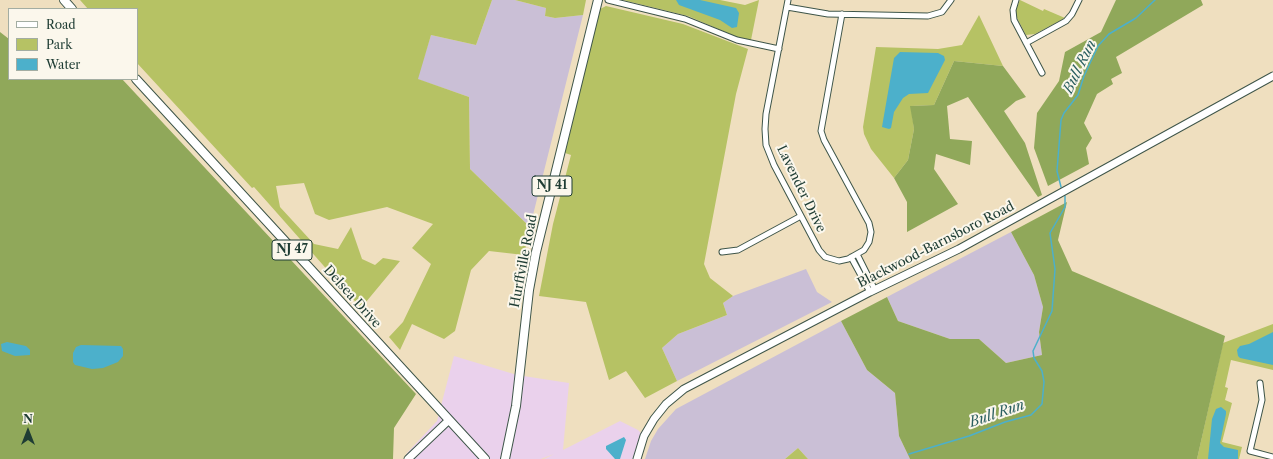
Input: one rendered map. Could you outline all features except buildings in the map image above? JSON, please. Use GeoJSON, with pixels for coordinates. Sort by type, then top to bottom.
{"type":"FeatureCollection","features":[{"type":"Feature","properties":{"kind":"main road"},"geometry":{"type":"LineString","coordinates":[[64,0],[71,8]]}},
{"type":"Feature","properties":{"kind":"main road","name":"Hurffville Road"},"geometry":{"type":"LineString","coordinates":[[505,459],[516,406],[529,290],[536,252],[598,0]]}},
{"type":"Feature","properties":{"kind":"main road","name":"Blackwood-Barnsboro Road"},"geometry":{"type":"LineString","coordinates":[[637,459],[644,436],[654,419],[676,395],[872,291],[972,242],[1273,76]]}},
{"type":"Feature","properties":{"kind":"main road","name":"Delsea Drive"},"geometry":{"type":"LineString","coordinates":[[137,80],[485,459]]}},
{"type":"Feature","properties":{"kind":"main road"},"geometry":{"type":"LineString","coordinates":[[408,459],[449,420]]}},
{"type":"Feature","properties":{"kind":"main road","name":"NJ 47"},"geometry":{"type":"LineString","coordinates":[[474,448],[480,459]]}},
{"type":"Feature","properties":{"kind":"street"},"geometry":{"type":"LineString","coordinates":[[608,0],[683,19],[738,40],[779,49]]}},
{"type":"Feature","properties":{"kind":"street","name":"Lavender Drive"},"geometry":{"type":"LineString","coordinates":[[788,0],[766,119],[766,140],[772,162],[819,250],[825,257],[836,261],[857,254]]}},
{"type":"Feature","properties":{"kind":"street"},"geometry":{"type":"LineString","coordinates":[[787,7],[822,13],[932,16],[944,10],[951,0]]}},
{"type":"Feature","properties":{"kind":"street"},"geometry":{"type":"LineString","coordinates":[[1016,0],[1013,10],[1013,17],[1042,73]]}},
{"type":"Feature","properties":{"kind":"street"},"geometry":{"type":"LineString","coordinates":[[1026,43],[1066,21],[1072,14],[1079,0]]}},
{"type":"Feature","properties":{"kind":"street"},"geometry":{"type":"LineString","coordinates":[[842,14],[821,129],[824,140],[871,228],[871,235],[868,244],[857,254],[872,291]]}},
{"type":"Feature","properties":{"kind":"street"},"geometry":{"type":"LineString","coordinates":[[722,252],[738,250],[801,216]]}},
{"type":"Feature","properties":{"kind":"street"},"geometry":{"type":"LineString","coordinates":[[851,257],[872,291]]}},
{"type":"Feature","properties":{"kind":"street"},"geometry":{"type":"LineString","coordinates":[[1260,382],[1262,400],[1250,451],[1273,457]]}},
{"type":"Feature","properties":{"kind":"shaded area"},"geometry":{"type":"Polygon","coordinates":[[[492,0],[515,0],[546,8],[545,16],[555,18],[583,15],[530,227],[470,169],[469,97],[417,79],[431,35],[476,45],[492,0]]]}},
{"type":"Feature","properties":{"kind":"shaded area"},"geometry":{"type":"Polygon","coordinates":[[[1011,232],[1034,275],[1043,307],[1039,332],[1042,355],[1006,363],[979,339],[950,339],[898,321],[887,297],[1011,232]]]}},
{"type":"Feature","properties":{"kind":"shaded area"},"geometry":{"type":"Polygon","coordinates":[[[806,269],[817,292],[832,302],[677,381],[662,348],[678,334],[727,315],[723,303],[733,296],[806,269]]]}},
{"type":"Feature","properties":{"kind":"shaded area"},"geometry":{"type":"Polygon","coordinates":[[[841,321],[867,370],[895,393],[899,436],[910,459],[808,459],[798,448],[785,459],[645,459],[651,441],[658,429],[676,409],[841,321]]]}},
{"type":"Feature","properties":{"kind":"shaded area"},"geometry":{"type":"Polygon","coordinates":[[[454,356],[517,375],[569,383],[563,450],[620,421],[638,430],[644,436],[637,459],[544,459],[554,454],[541,459],[404,459],[407,453],[437,421],[454,356]]]}},
{"type":"Feature","properties":{"kind":"green space"},"geometry":{"type":"Polygon","coordinates":[[[80,0],[492,0],[476,45],[431,35],[418,79],[469,97],[470,169],[530,227],[524,255],[489,251],[471,270],[455,331],[444,339],[412,324],[400,350],[389,337],[403,322],[431,264],[412,248],[433,224],[387,207],[329,220],[315,214],[304,183],[276,186],[280,207],[314,244],[338,249],[351,227],[362,259],[375,265],[383,258],[400,261],[361,308],[254,187],[252,188],[138,64],[138,8],[87,8],[80,0]]]}},
{"type":"Feature","properties":{"kind":"green space"},"geometry":{"type":"Polygon","coordinates":[[[515,0],[586,0],[583,15],[555,18],[545,16],[546,8],[515,0]]]}},
{"type":"Feature","properties":{"kind":"green space"},"geometry":{"type":"Polygon","coordinates":[[[623,0],[720,0],[745,5],[759,0],[751,40],[737,37],[688,16],[623,0]]]}},
{"type":"Feature","properties":{"kind":"green space"},"geometry":{"type":"Polygon","coordinates":[[[1020,0],[1043,11],[1044,9],[1065,18],[1035,34],[1026,35],[1016,16],[1016,9],[1020,0]]]}},
{"type":"Feature","properties":{"kind":"green space"},"geometry":{"type":"Polygon","coordinates":[[[1116,0],[1201,0],[1203,5],[1116,57],[1122,73],[1111,79],[1113,84],[1097,94],[1084,123],[1092,138],[1086,148],[1089,164],[1048,186],[1034,148],[1037,113],[1059,81],[1065,52],[1101,32],[1116,0]]]}},
{"type":"Feature","properties":{"kind":"green space"},"geometry":{"type":"Polygon","coordinates":[[[606,6],[683,24],[748,49],[736,94],[704,264],[710,278],[733,296],[723,303],[727,315],[678,334],[662,348],[677,381],[645,398],[626,371],[609,380],[586,302],[539,296],[553,224],[571,155],[565,153],[600,9],[606,6]]]}},
{"type":"Feature","properties":{"kind":"green space"},"geometry":{"type":"Polygon","coordinates":[[[979,15],[1003,66],[954,61],[934,105],[911,106],[914,129],[908,160],[894,178],[871,149],[864,134],[863,127],[876,47],[938,49],[962,45],[979,15]]]}},
{"type":"Feature","properties":{"kind":"green space"},"geometry":{"type":"Polygon","coordinates":[[[0,32],[8,38],[8,80],[123,80],[416,394],[394,428],[393,459],[0,459],[0,32]]]}},
{"type":"Feature","properties":{"kind":"green space"},"geometry":{"type":"Polygon","coordinates":[[[954,61],[1003,66],[1026,97],[1016,101],[1004,111],[1025,143],[1042,195],[1038,197],[968,97],[947,106],[950,139],[972,141],[970,165],[936,154],[934,169],[958,204],[907,232],[907,202],[894,178],[908,160],[914,129],[910,106],[934,105],[954,61]]]}},
{"type":"Feature","properties":{"kind":"green space"},"geometry":{"type":"Polygon","coordinates":[[[1067,202],[1058,240],[1072,271],[1225,336],[1197,459],[910,459],[899,436],[895,393],[867,370],[841,321],[887,297],[898,321],[950,339],[979,339],[1006,363],[1042,355],[1039,332],[1043,307],[1034,275],[1011,232],[1067,202]]]}},
{"type":"Feature","properties":{"kind":"green space"},"geometry":{"type":"Polygon","coordinates":[[[1273,324],[1273,370],[1231,360],[1225,387],[1228,388],[1225,400],[1232,403],[1222,442],[1242,447],[1239,459],[1197,459],[1223,343],[1273,324]]]}},
{"type":"Feature","properties":{"kind":"green space"},"geometry":{"type":"Polygon","coordinates":[[[798,448],[808,459],[785,459],[798,448]]]}},
{"type":"Feature","properties":{"kind":"water"},"geometry":{"type":"Polygon","coordinates":[[[676,0],[700,0],[736,8],[739,13],[737,27],[732,28],[720,20],[679,5],[676,0]]]}},
{"type":"Feature","properties":{"kind":"water"},"geometry":{"type":"Polygon","coordinates":[[[900,52],[938,53],[944,56],[945,60],[928,93],[909,94],[903,98],[894,112],[891,128],[889,129],[882,127],[894,58],[900,52]]]}},
{"type":"Feature","properties":{"kind":"water"},"geometry":{"type":"Polygon","coordinates":[[[1273,332],[1273,365],[1240,358],[1238,356],[1237,350],[1240,346],[1249,344],[1273,332]]]}},
{"type":"Feature","properties":{"kind":"water"},"geometry":{"type":"Polygon","coordinates":[[[7,342],[26,346],[30,350],[30,355],[15,356],[2,351],[1,344],[7,342]]]}},
{"type":"Feature","properties":{"kind":"water"},"geometry":{"type":"Polygon","coordinates":[[[81,345],[121,346],[123,349],[123,356],[118,362],[103,368],[92,369],[75,365],[73,362],[73,353],[76,347],[81,345]]]}},
{"type":"Feature","properties":{"kind":"water"},"geometry":{"type":"Polygon","coordinates":[[[1221,407],[1226,411],[1226,414],[1220,443],[1224,447],[1238,450],[1238,459],[1208,459],[1212,419],[1216,409],[1221,407]]]}},
{"type":"Feature","properties":{"kind":"water"},"geometry":{"type":"Polygon","coordinates":[[[624,437],[626,440],[620,459],[615,459],[606,449],[606,446],[624,437]]]}},
{"type":"Feature","properties":{"kind":"waterway","name":"Bull Run"},"geometry":{"type":"LineString","coordinates":[[1061,187],[1057,171],[1061,120],[1064,113],[1078,95],[1084,76],[1098,46],[1109,34],[1136,18],[1155,0]]}},
{"type":"Feature","properties":{"kind":"waterway","name":"Bull Run"},"geometry":{"type":"LineString","coordinates":[[909,454],[969,436],[1005,422],[1031,415],[1042,404],[1044,382],[1042,371],[1034,358],[1033,351],[1052,311],[1055,269],[1050,233],[1065,207],[1065,196]]}}]}
